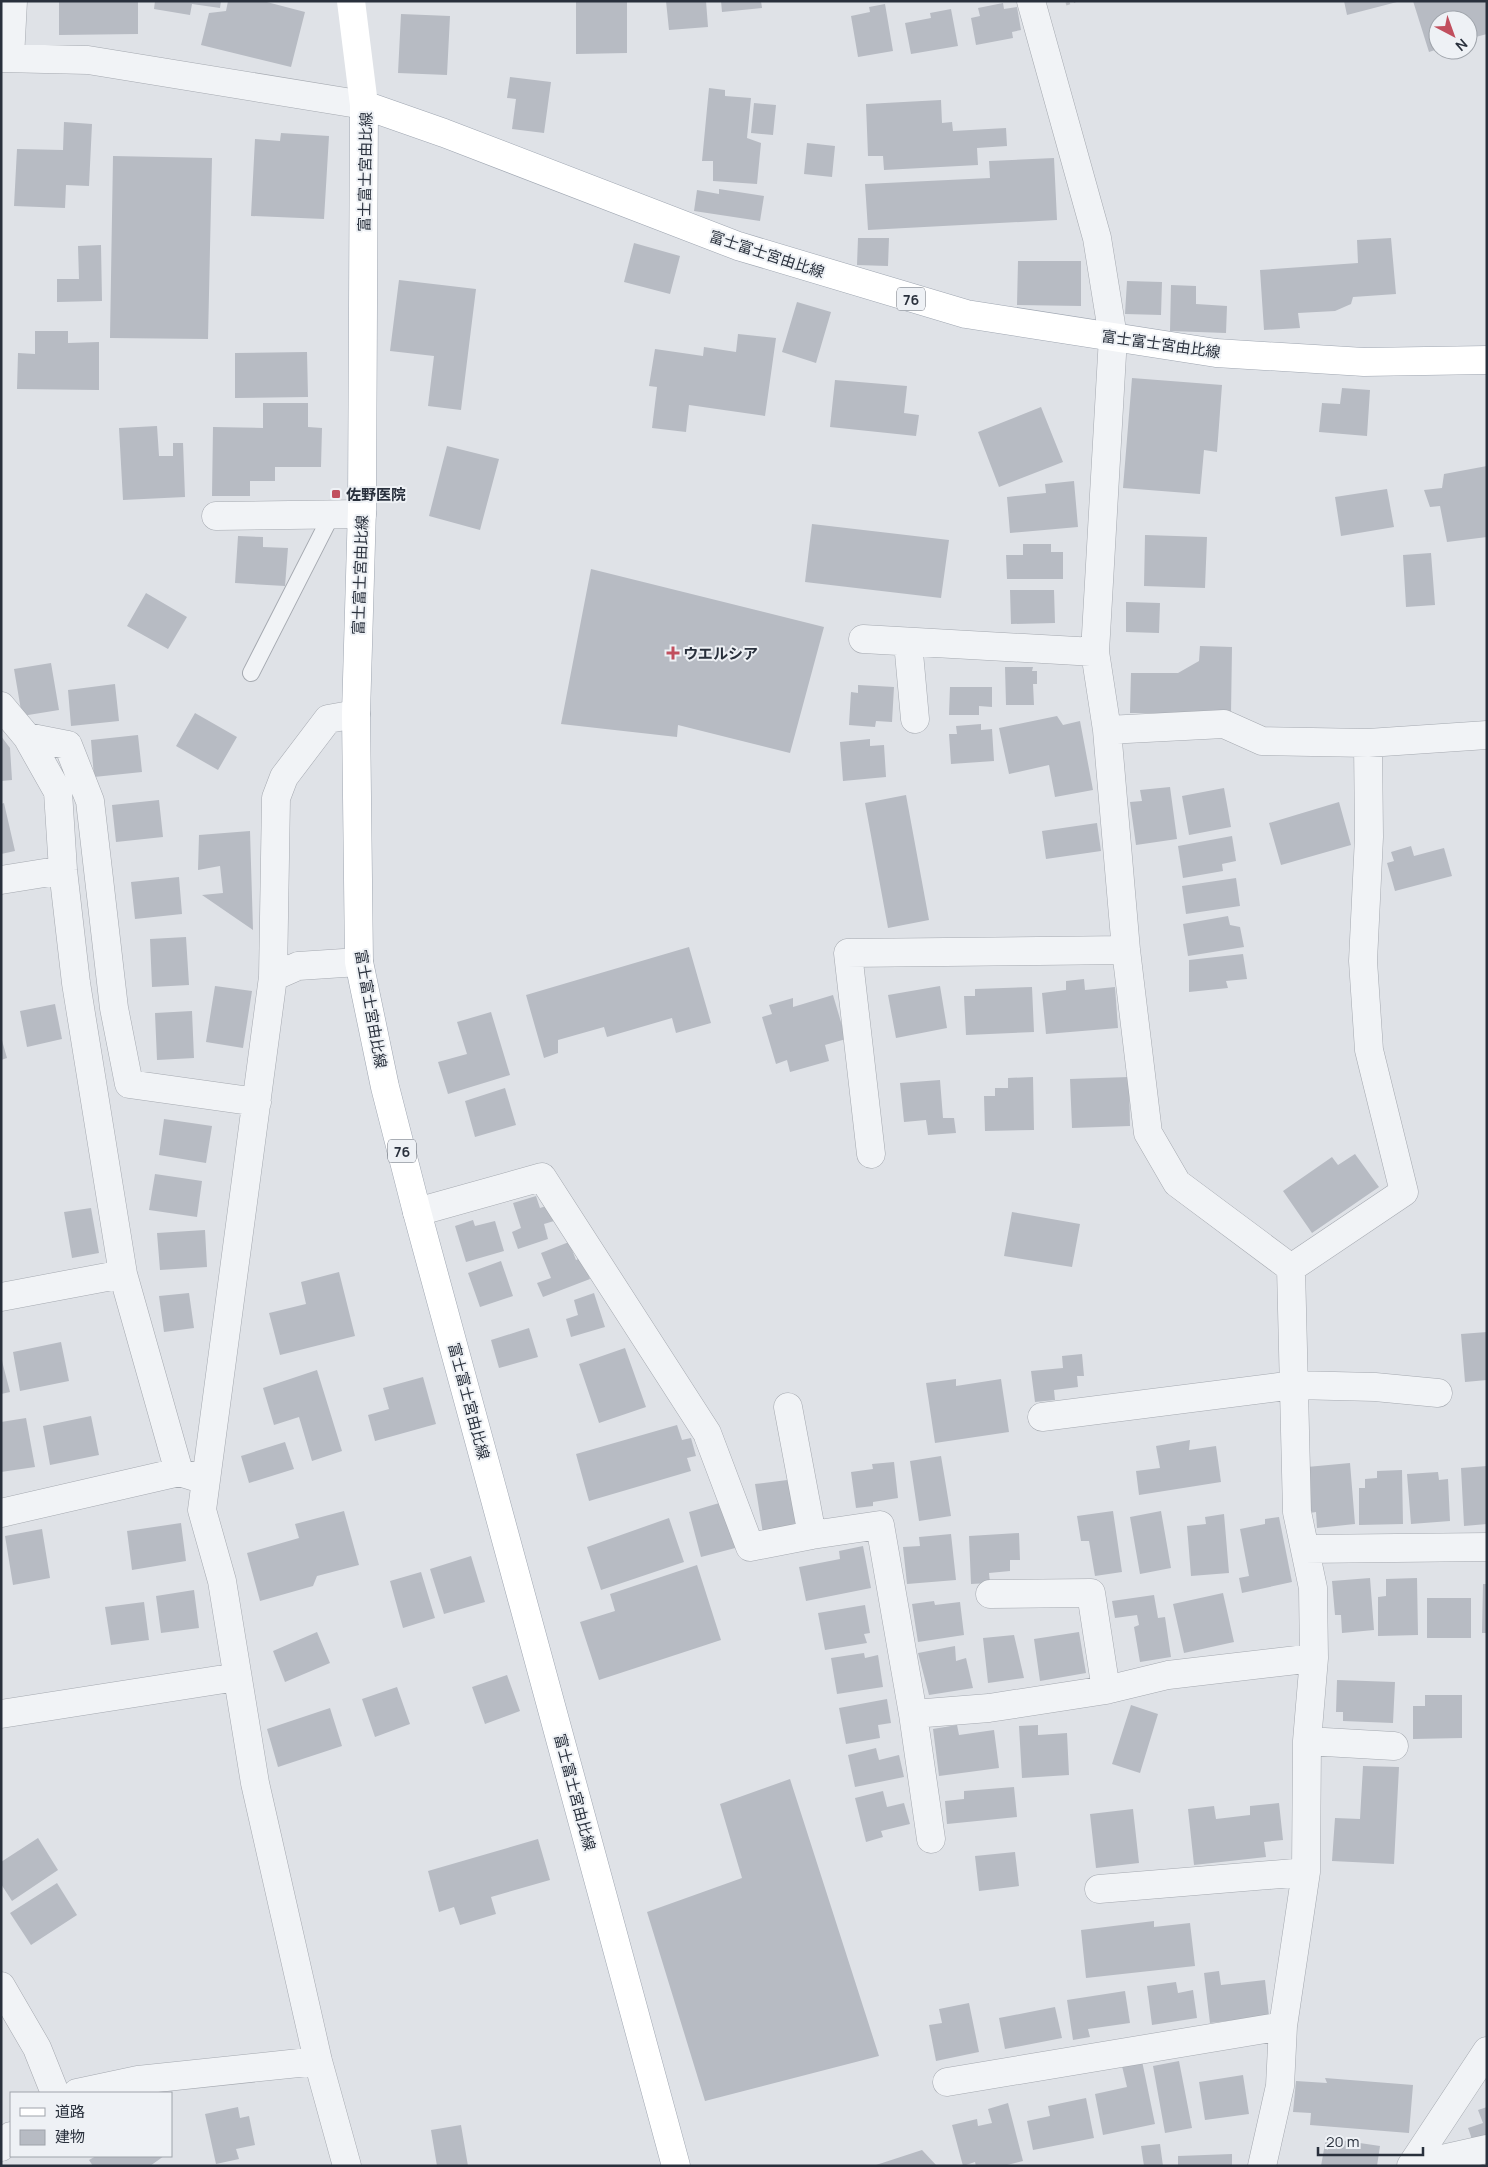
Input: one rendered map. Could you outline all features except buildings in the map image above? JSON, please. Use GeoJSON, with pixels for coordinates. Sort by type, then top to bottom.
{"type":"FeatureCollection","features":[{"type":"Feature","properties":{"kind":"main road"},"geometry":{"type":"LineString","coordinates":[[351,1],[364,105]]}},
{"type":"Feature","properties":{"kind":"main road","name":"富士富士宮由比線"},"geometry":{"type":"LineString","coordinates":[[676,2166],[417,1212],[385,1087],[359,962],[356,714],[362,514],[364,105],[444,133],[738,246],[966,314],[1216,353],[1364,362],[1487,360]]}},
{"type":"Feature","properties":{"kind":"street"},"geometry":{"type":"LineString","coordinates":[[13,1],[5,58],[88,60],[364,105]]}},
{"type":"Feature","properties":{"kind":"street"},"geometry":{"type":"LineString","coordinates":[[1031,1],[1097,238],[1113,337],[1095,652],[1106,730],[1126,950],[1148,1133],[1177,1182],[1291,1268]]}},
{"type":"Feature","properties":{"kind":"street"},"geometry":{"type":"LineString","coordinates":[[216,516],[362,514]]}},
{"type":"Feature","properties":{"kind":"street"},"geometry":{"type":"LineString","coordinates":[[863,639],[1095,652]]}},
{"type":"Feature","properties":{"kind":"street"},"geometry":{"type":"LineString","coordinates":[[908,642],[915,719]]}},
{"type":"Feature","properties":{"kind":"street"},"geometry":{"type":"LineString","coordinates":[[1,706],[27,737],[58,792],[63,870],[76,983],[122,1274],[179,1472]]}},
{"type":"Feature","properties":{"kind":"street"},"geometry":{"type":"LineString","coordinates":[[348,2166],[318,2061],[255,1783],[222,1581],[202,1510],[272,977],[276,798],[284,777],[328,719],[356,714]]}},
{"type":"Feature","properties":{"kind":"street"},"geometry":{"type":"LineString","coordinates":[[1106,730],[1224,724],[1262,741],[1368,743],[1487,735]]}},
{"type":"Feature","properties":{"kind":"street"},"geometry":{"type":"LineString","coordinates":[[27,737],[68,745],[90,801],[114,1008],[129,1084],[257,1102]]}},
{"type":"Feature","properties":{"kind":"street"},"geometry":{"type":"LineString","coordinates":[[1291,1268],[1404,1192],[1369,1050],[1363,961],[1369,838],[1368,743]]}},
{"type":"Feature","properties":{"kind":"street"},"geometry":{"type":"LineString","coordinates":[[1,880],[63,870]]}},
{"type":"Feature","properties":{"kind":"street"},"geometry":{"type":"LineString","coordinates":[[871,1154],[848,953],[1126,950]]}},
{"type":"Feature","properties":{"kind":"street"},"geometry":{"type":"LineString","coordinates":[[272,977],[298,966],[359,962]]}},
{"type":"Feature","properties":{"kind":"street"},"geometry":{"type":"LineString","coordinates":[[417,1212],[542,1177],[707,1433],[750,1547],[880,1525],[913,1714],[930,1839]]}},
{"type":"Feature","properties":{"kind":"street"},"geometry":{"type":"LineString","coordinates":[[1262,2166],[1280,2086],[1283,2026],[1306,1872],[1307,1741],[1314,1658],[1313,1588],[1298,1512],[1291,1268]]}},
{"type":"Feature","properties":{"kind":"street"},"geometry":{"type":"LineString","coordinates":[[1,1297],[122,1274]]}},
{"type":"Feature","properties":{"kind":"street"},"geometry":{"type":"LineString","coordinates":[[1042,1418],[1294,1385],[1375,1386],[1438,1393]]}},
{"type":"Feature","properties":{"kind":"street"},"geometry":{"type":"LineString","coordinates":[[788,1407],[812,1535]]}},
{"type":"Feature","properties":{"kind":"street"},"geometry":{"type":"LineString","coordinates":[[1,1513],[179,1472],[205,1481]]}},
{"type":"Feature","properties":{"kind":"street"},"geometry":{"type":"LineString","coordinates":[[1305,1549],[1487,1547]]}},
{"type":"Feature","properties":{"kind":"street"},"geometry":{"type":"LineString","coordinates":[[990,1594],[1091,1593],[1106,1690]]}},
{"type":"Feature","properties":{"kind":"street"},"geometry":{"type":"LineString","coordinates":[[913,1714],[989,1708],[1106,1690],[1168,1675],[1314,1658]]}},
{"type":"Feature","properties":{"kind":"street"},"geometry":{"type":"LineString","coordinates":[[1,1714],[237,1677]]}},
{"type":"Feature","properties":{"kind":"street"},"geometry":{"type":"LineString","coordinates":[[1307,1741],[1394,1746]]}},
{"type":"Feature","properties":{"kind":"street"},"geometry":{"type":"LineString","coordinates":[[1099,1889],[1306,1872]]}},
{"type":"Feature","properties":{"kind":"street"},"geometry":{"type":"LineString","coordinates":[[1,1986],[62,2092],[138,2080],[318,2061]]}},
{"type":"Feature","properties":{"kind":"street"},"geometry":{"type":"LineString","coordinates":[[947,2082],[1283,2026]]}},
{"type":"Feature","properties":{"kind":"street"},"geometry":{"type":"LineString","coordinates":[[1411,2166],[1487,2051]]}},
{"type":"Feature","properties":{"kind":"street"},"geometry":{"type":"LineString","coordinates":[[1,2147],[10,2137]]}},
{"type":"Feature","properties":{"kind":"street"},"geometry":{"type":"LineString","coordinates":[[1411,2166],[1487,2149]]}},
{"type":"Feature","properties":{"kind":"lane"},"geometry":{"type":"LineString","coordinates":[[251,673],[332,514]]}},
{"type":"Feature","properties":{"kind":"place","name":"佐野医院"},"geometry":{"type":"Point","coordinates":[336,494]}},
{"type":"Feature","properties":{"kind":"place","name":"ウエルシア"},"geometry":{"type":"Point","coordinates":[673,653]}}]}
